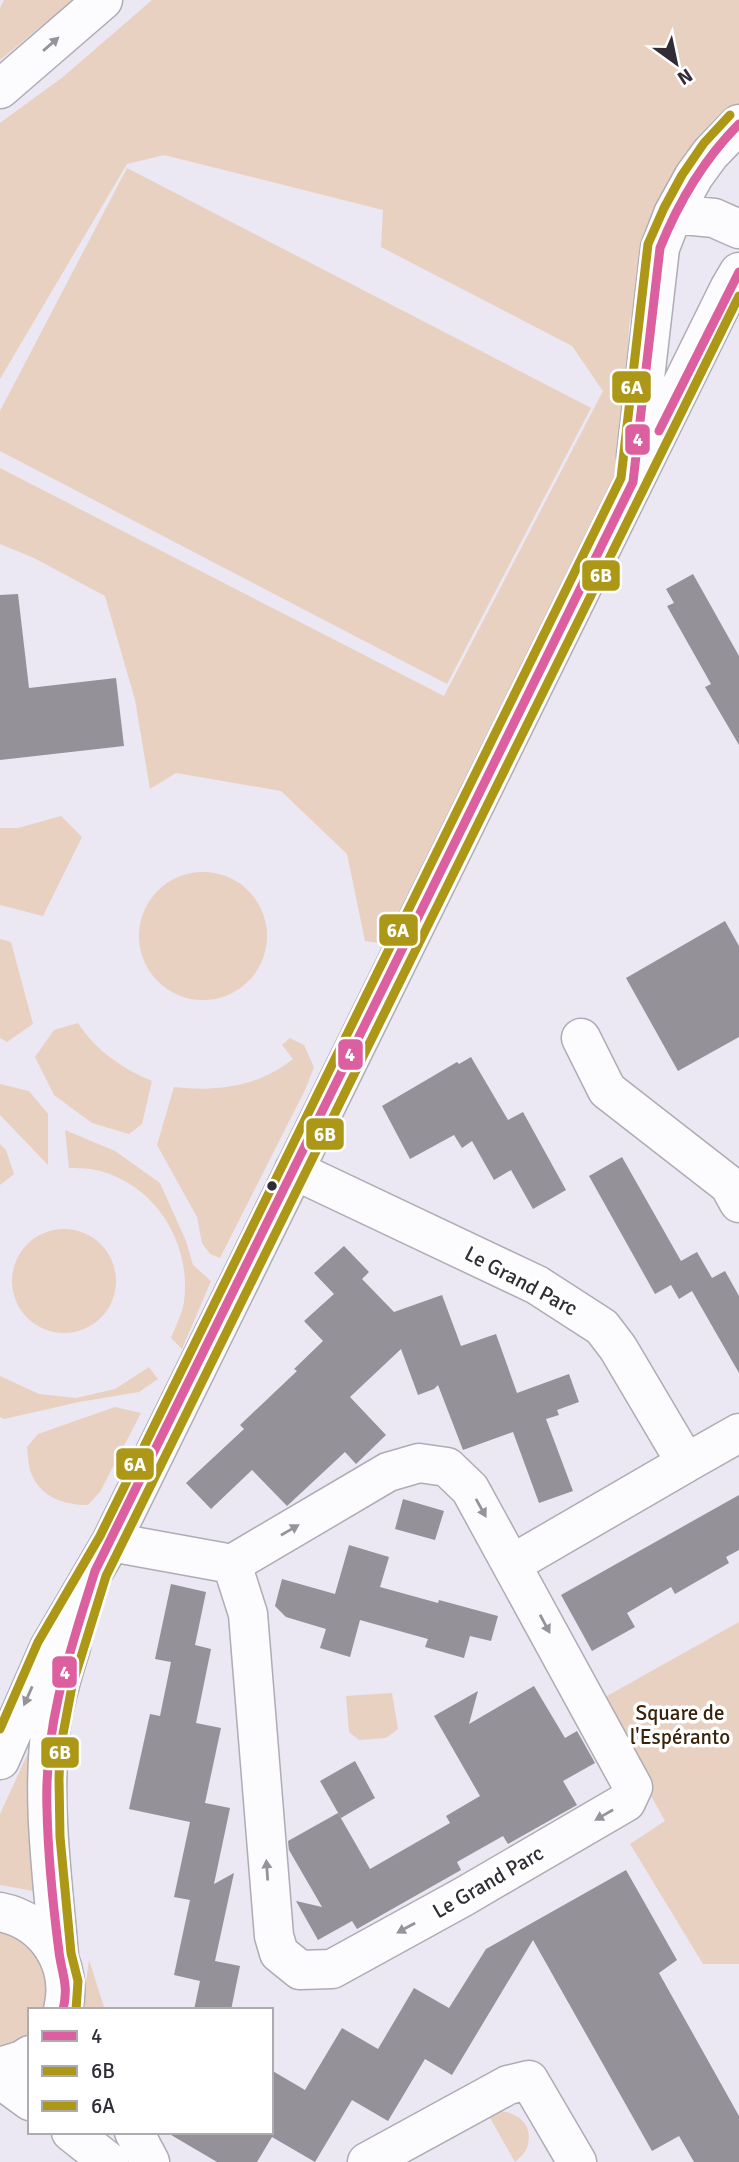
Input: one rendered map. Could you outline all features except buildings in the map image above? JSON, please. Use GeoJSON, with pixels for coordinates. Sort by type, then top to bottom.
{"type":"FeatureCollection","features":[{"type":"Feature","properties":{"kind":"main road"},"geometry":{"type":"LineString","coordinates":[[0,89],[103,0]]}},
{"type":"Feature","properties":{"kind":"main road"},"geometry":{"type":"LineString","coordinates":[[633,482],[660,248],[673,214],[694,176],[710,154],[739,124]]}},
{"type":"Feature","properties":{"kind":"main road"},"geometry":{"type":"LineString","coordinates":[[673,214],[714,218],[739,229]]}},
{"type":"Feature","properties":{"kind":"main road"},"geometry":{"type":"LineString","coordinates":[[0,1760],[49,1648],[103,1556],[739,272]]}},
{"type":"Feature","properties":{"kind":"main road"},"geometry":{"type":"LineString","coordinates":[[581,1038],[607,1090],[729,1185],[739,1203]]}},
{"type":"Feature","properties":{"kind":"main road","name":"Le Grand Parc"},"geometry":{"type":"LineString","coordinates":[[294,1170],[537,1285],[602,1326],[618,1348],[686,1463]]}},
{"type":"Feature","properties":{"kind":"main road"},"geometry":{"type":"LineString","coordinates":[[103,1556],[232,1564],[388,1472],[419,1463],[447,1467],[470,1489],[512,1564],[739,1433]]}},
{"type":"Feature","properties":{"kind":"main road"},"geometry":{"type":"LineString","coordinates":[[63,2008],[66,1980],[59,1956],[47,1804],[51,1722],[62,1678],[103,1556]]}},
{"type":"Feature","properties":{"kind":"main road","name":"Le Grand Parc"},"geometry":{"type":"LineString","coordinates":[[232,1564],[248,1614],[274,1936],[279,1953],[289,1963],[300,1970],[317,1970],[332,1969],[626,1802],[632,1787],[512,1564]]}},
{"type":"Feature","properties":{"kind":"main road"},"geometry":{"type":"LineString","coordinates":[[0,1912],[18,1917],[35,1927],[49,1940],[59,1956]]}},
{"type":"Feature","properties":{"kind":"main road"},"geometry":{"type":"LineString","coordinates":[[0,2067],[28,2056]]}},
{"type":"Feature","properties":{"kind":"main road"},"geometry":{"type":"LineString","coordinates":[[0,2079],[28,2100]]}},
{"type":"Feature","properties":{"kind":"main road"},"geometry":{"type":"LineString","coordinates":[[367,2162],[508,2085],[529,2080],[577,2162]]}},
{"type":"Feature","properties":{"kind":"main road"},"geometry":{"type":"LineString","coordinates":[[74,2134],[109,2162]]}},
{"type":"Feature","properties":{"kind":"main road"},"geometry":{"type":"LineString","coordinates":[[135,2134],[150,2162]]}},
{"type":"Feature","properties":{"kind":"green space"},"geometry":{"type":"Polygon","coordinates":[[[4,0],[73,0],[0,60],[0,8],[4,0]]]}},
{"type":"Feature","properties":{"kind":"green space"},"geometry":{"type":"Polygon","coordinates":[[[152,0],[739,0],[739,109],[658,199],[629,326],[624,449],[607,514],[391,945],[365,941],[347,854],[281,791],[176,773],[150,789],[135,700],[105,596],[34,558],[0,544],[0,468],[444,696],[603,391],[572,346],[381,247],[383,210],[164,155],[127,164],[0,379],[0,123],[63,77],[152,0]]]}},
{"type":"Feature","properties":{"kind":"green space"},"geometry":{"type":"Polygon","coordinates":[[[127,168],[591,408],[447,684],[0,451],[0,411],[127,168]]]}},
{"type":"Feature","properties":{"kind":"green space"},"geometry":{"type":"Polygon","coordinates":[[[61,816],[82,837],[43,916],[0,905],[0,828],[18,828],[61,816]]]}},
{"type":"Feature","properties":{"kind":"green space"},"geometry":{"type":"Polygon","coordinates":[[[203,872],[228,877],[248,891],[262,911],[267,936],[262,961],[248,981],[228,995],[203,1000],[178,995],[158,981],[144,961],[139,936],[144,911],[158,891],[178,877],[203,872]]]}},
{"type":"Feature","properties":{"kind":"green space"},"geometry":{"type":"Polygon","coordinates":[[[0,939],[11,942],[33,1024],[7,1042],[0,1038],[0,939]]]}},
{"type":"Feature","properties":{"kind":"green space"},"geometry":{"type":"Polygon","coordinates":[[[78,1023],[110,1058],[152,1081],[142,1124],[129,1134],[92,1123],[54,1095],[35,1057],[54,1030],[78,1023]]]}},
{"type":"Feature","properties":{"kind":"green space"},"geometry":{"type":"Polygon","coordinates":[[[290,1038],[304,1045],[314,1067],[220,1258],[210,1254],[202,1243],[197,1217],[157,1145],[174,1087],[221,1088],[266,1076],[293,1059],[282,1045],[290,1038]]]}},
{"type":"Feature","properties":{"kind":"green space"},"geometry":{"type":"Polygon","coordinates":[[[0,1084],[29,1091],[48,1114],[48,1165],[0,1115],[0,1084]]]}},
{"type":"Feature","properties":{"kind":"green space"},"geometry":{"type":"Polygon","coordinates":[[[65,1130],[115,1151],[160,1183],[186,1241],[193,1265],[211,1281],[182,1349],[171,1338],[184,1302],[182,1257],[164,1217],[150,1200],[133,1186],[113,1175],[91,1169],[69,1168],[65,1130]]]}},
{"type":"Feature","properties":{"kind":"green space"},"geometry":{"type":"Polygon","coordinates":[[[0,1144],[6,1150],[14,1174],[0,1185],[0,1144]]]}},
{"type":"Feature","properties":{"kind":"green space"},"geometry":{"type":"Polygon","coordinates":[[[64,1229],[84,1233],[101,1244],[112,1261],[116,1281],[112,1301],[101,1318],[84,1329],[64,1333],[44,1329],[27,1318],[16,1301],[12,1281],[16,1261],[27,1244],[44,1233],[64,1229]]]}},
{"type":"Feature","properties":{"kind":"green space"},"geometry":{"type":"Polygon","coordinates":[[[149,1367],[158,1379],[139,1392],[4,1419],[0,1417],[0,1376],[39,1394],[76,1398],[115,1389],[149,1367]]]}},
{"type":"Feature","properties":{"kind":"green space"},"geometry":{"type":"Polygon","coordinates":[[[115,1407],[141,1413],[100,1492],[88,1505],[63,1502],[48,1495],[32,1475],[27,1447],[38,1434],[115,1407]]]}},
{"type":"Feature","properties":{"kind":"green space","name":"Square de l'Espéranto"},"geometry":{"type":"Polygon","coordinates":[[[739,1622],[739,1964],[703,1964],[630,1844],[665,1821],[598,1701],[739,1622]]]}},
{"type":"Feature","properties":{"kind":"green space"},"geometry":{"type":"Polygon","coordinates":[[[392,1693],[398,1729],[386,1738],[359,1740],[349,1732],[346,1696],[392,1693]]]}},
{"type":"Feature","properties":{"kind":"green space"},"geometry":{"type":"Polygon","coordinates":[[[29,1751],[40,1883],[33,1891],[0,1885],[0,1814],[29,1751]]]}},
{"type":"Feature","properties":{"kind":"green space"},"geometry":{"type":"Polygon","coordinates":[[[0,1929],[18,1934],[47,1962],[52,2008],[28,2008],[28,2043],[0,2056],[0,1929]]]}},
{"type":"Feature","properties":{"kind":"green space"},"geometry":{"type":"Polygon","coordinates":[[[89,1960],[104,2008],[82,2008],[89,1960]]]}},
{"type":"Feature","properties":{"kind":"green space"},"geometry":{"type":"Polygon","coordinates":[[[499,2111],[522,2120],[528,2131],[527,2147],[515,2162],[489,2116],[499,2111]]]}},
{"type":"Feature","properties":{"kind":"transit line","name":"6A"},"geometry":{"type":"LineString","coordinates":[[0,1729],[38,1642],[100,1536],[621,478],[648,244],[682,175],[704,143],[730,115]]}},
{"type":"Feature","properties":{"kind":"transit line","name":"4"},"geometry":{"type":"LineString","coordinates":[[63,2008],[65,1987],[51,1881],[47,1778],[60,1688],[95,1571],[633,482],[660,248],[693,182],[714,152],[739,124]]}},
{"type":"Feature","properties":{"kind":"transit line","name":"4"},"geometry":{"type":"LineString","coordinates":[[659,431],[739,272]]}},
{"type":"Feature","properties":{"kind":"transit line","name":"6B"},"geometry":{"type":"LineString","coordinates":[[76,2008],[78,1981],[71,1953],[60,1837],[60,1750],[72,1686],[106,1576],[739,296]]}}]}
